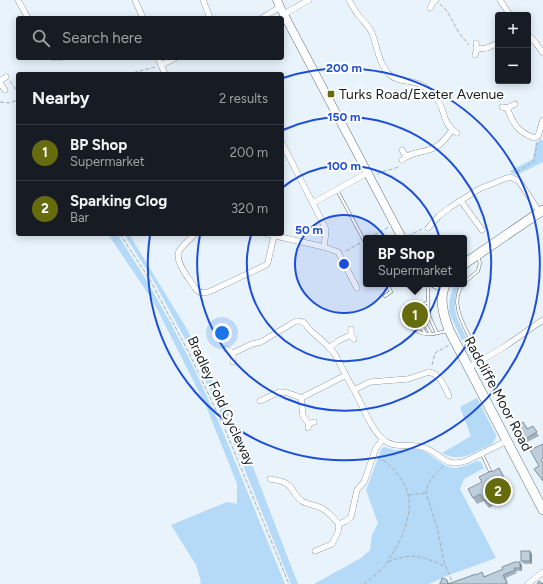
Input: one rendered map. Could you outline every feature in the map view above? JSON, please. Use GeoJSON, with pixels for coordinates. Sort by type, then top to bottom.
{"type":"FeatureCollection","features":[{"type":"Feature","properties":{"kind":"main road"},"geometry":{"type":"LineString","coordinates":[[467,262],[542,212]]}},
{"type":"Feature","properties":{"kind":"main road","name":"Radcliffe Moor Road"},"geometry":{"type":"LineString","coordinates":[[442,287],[443,310],[449,330],[543,510]]}},
{"type":"Feature","properties":{"kind":"street"},"geometry":{"type":"LineString","coordinates":[[18,0],[27,16]]}},
{"type":"Feature","properties":{"kind":"street"},"geometry":{"type":"LineString","coordinates":[[135,0],[142,16]]}},
{"type":"Feature","properties":{"kind":"street"},"geometry":{"type":"LineString","coordinates":[[203,0],[209,16]]}},
{"type":"Feature","properties":{"kind":"street"},"geometry":{"type":"LineString","coordinates":[[265,16],[280,7],[309,0]]}},
{"type":"Feature","properties":{"kind":"street"},"geometry":{"type":"LineString","coordinates":[[349,0],[355,11],[372,33],[383,64],[390,75],[401,81],[419,83],[425,86],[434,94],[441,104],[445,121],[454,131],[434,148],[404,158],[402,150]]}},
{"type":"Feature","properties":{"kind":"street"},"geometry":{"type":"LineString","coordinates":[[500,0],[508,12]]}},
{"type":"Feature","properties":{"kind":"street"},"geometry":{"type":"LineString","coordinates":[[430,8],[434,1]]}},
{"type":"Feature","properties":{"kind":"street"},"geometry":{"type":"LineString","coordinates":[[280,7],[401,235]]}},
{"type":"Feature","properties":{"kind":"street"},"geometry":{"type":"LineString","coordinates":[[531,38],[543,53]]}},
{"type":"Feature","properties":{"kind":"street"},"geometry":{"type":"LineString","coordinates":[[476,49],[487,48],[495,44]]}},
{"type":"Feature","properties":{"kind":"street"},"geometry":{"type":"LineString","coordinates":[[159,60],[164,72]]}},
{"type":"Feature","properties":{"kind":"street"},"geometry":{"type":"LineString","coordinates":[[161,65],[171,60]]}},
{"type":"Feature","properties":{"kind":"street"},"geometry":{"type":"LineString","coordinates":[[5,90],[0,82],[7,78]]}},
{"type":"Feature","properties":{"kind":"street"},"geometry":{"type":"LineString","coordinates":[[515,104],[504,108],[516,127],[532,138],[536,138],[538,136],[543,120]]}},
{"type":"Feature","properties":{"kind":"street"},"geometry":{"type":"LineString","coordinates":[[284,147],[325,227],[324,247]]}},
{"type":"Feature","properties":{"kind":"street"},"geometry":{"type":"LineString","coordinates":[[313,203],[369,175]]}},
{"type":"Feature","properties":{"kind":"street"},"geometry":{"type":"LineString","coordinates":[[428,228],[432,219],[448,208],[479,189],[510,177],[519,181],[542,212]]}},
{"type":"Feature","properties":{"kind":"street"},"geometry":{"type":"LineString","coordinates":[[461,201],[474,223],[482,230]]}},
{"type":"Feature","properties":{"kind":"street"},"geometry":{"type":"LineString","coordinates":[[193,236],[179,251],[178,257],[180,264],[198,292],[206,293],[264,266],[268,262],[274,236],[336,251],[357,288]]}},
{"type":"Feature","properties":{"kind":"street"},"geometry":{"type":"LineString","coordinates":[[233,353],[259,342],[299,320],[304,322],[309,329],[322,340],[337,359],[371,423],[382,439],[396,445],[416,445],[424,447],[448,462],[454,463],[459,463],[482,454],[507,441]]}},
{"type":"Feature","properties":{"kind":"street"},"geometry":{"type":"LineString","coordinates":[[468,368],[511,343],[543,320]]}},
{"type":"Feature","properties":{"kind":"street"},"geometry":{"type":"LineString","coordinates":[[329,348],[338,341],[352,334]]}},
{"type":"Feature","properties":{"kind":"street"},"geometry":{"type":"LineString","coordinates":[[226,349],[233,353]]}},
{"type":"Feature","properties":{"kind":"street"},"geometry":{"type":"LineString","coordinates":[[233,353],[233,362]]}},
{"type":"Feature","properties":{"kind":"street"},"geometry":{"type":"LineString","coordinates":[[354,390],[370,382],[408,379],[430,372],[439,377],[449,396]]}},
{"type":"Feature","properties":{"kind":"street"},"geometry":{"type":"LineString","coordinates":[[260,401],[270,399],[279,392],[286,392],[301,398],[346,375]]}},
{"type":"Feature","properties":{"kind":"street"},"geometry":{"type":"LineString","coordinates":[[438,389],[444,386]]}},
{"type":"Feature","properties":{"kind":"street"},"geometry":{"type":"LineString","coordinates":[[301,398],[304,416],[310,424]]}},
{"type":"Feature","properties":{"kind":"street"},"geometry":{"type":"LineString","coordinates":[[339,524],[351,517],[357,490],[364,482],[376,448],[382,439]]}},
{"type":"Feature","properties":{"kind":"street"},"geometry":{"type":"LineString","coordinates":[[270,479],[281,479],[288,484],[299,499],[304,503],[322,508],[339,524]]}},
{"type":"Feature","properties":{"kind":"street"},"geometry":{"type":"LineString","coordinates":[[317,549],[332,544],[338,532],[339,524]]}},
{"type":"Feature","properties":{"kind":"street"},"geometry":{"type":"LineString","coordinates":[[528,584],[543,572]]}},
{"type":"Feature","properties":{"kind":"lane"},"geometry":{"type":"LineString","coordinates":[[337,190],[363,238]]}},
{"type":"Feature","properties":{"kind":"lane"},"geometry":{"type":"LineString","coordinates":[[467,280],[478,271],[480,263],[477,254]]}},
{"type":"Feature","properties":{"kind":"lane"},"geometry":{"type":"LineString","coordinates":[[385,296],[391,292],[388,287]]}},
{"type":"Feature","properties":{"kind":"lane"},"geometry":{"type":"LineString","coordinates":[[429,287],[429,317],[437,333]]}},
{"type":"Feature","properties":{"kind":"lane"},"geometry":{"type":"LineString","coordinates":[[462,287],[458,294],[458,312],[482,360]]}},
{"type":"Feature","properties":{"kind":"lane"},"geometry":{"type":"LineString","coordinates":[[417,308],[428,302]]}},
{"type":"Feature","properties":{"kind":"lane"},"geometry":{"type":"LineString","coordinates":[[412,311],[406,314],[406,316],[411,327],[418,332],[431,334],[449,330]]}},
{"type":"Feature","properties":{"kind":"lane"},"geometry":{"type":"LineString","coordinates":[[411,327],[429,317]]}},
{"type":"Feature","properties":{"kind":"lane"},"geometry":{"type":"LineString","coordinates":[[423,320],[431,334]]}},
{"type":"Feature","properties":{"kind":"lane"},"geometry":{"type":"LineString","coordinates":[[419,322],[425,334]]}},
{"type":"Feature","properties":{"kind":"lane"},"geometry":{"type":"LineString","coordinates":[[482,454],[491,473]]}},
{"type":"Feature","properties":{"kind":"path"},"geometry":{"type":"LineString","coordinates":[[434,1],[447,10],[464,40],[476,49]]}},
{"type":"Feature","properties":{"kind":"path"},"geometry":{"type":"LineString","coordinates":[[137,72],[161,65]]}},
{"type":"Feature","properties":{"kind":"path"},"geometry":{"type":"LineString","coordinates":[[7,78],[16,89]]}},
{"type":"Feature","properties":{"kind":"path"},"geometry":{"type":"LineString","coordinates":[[0,102],[8,103],[16,101]]}},
{"type":"Feature","properties":{"kind":"path"},"geometry":{"type":"LineString","coordinates":[[514,178],[518,171],[534,161],[538,142],[536,138]]}},
{"type":"Feature","properties":{"kind":"path"},"geometry":{"type":"LineString","coordinates":[[369,175],[398,167],[401,165],[404,158]]}},
{"type":"Feature","properties":{"kind":"path"},"geometry":{"type":"LineString","coordinates":[[374,235],[394,224]]}},
{"type":"Feature","properties":{"kind":"path"},"geometry":{"type":"LineString","coordinates":[[409,235],[428,228]]}},
{"type":"Feature","properties":{"kind":"path","name":"Bradley Fold Cycleway"},"geometry":{"type":"LineString","coordinates":[[121,236],[150,280],[188,351],[224,427],[288,584]]}},
{"type":"Feature","properties":{"kind":"path"},"geometry":{"type":"LineString","coordinates":[[339,254],[363,243]]}},
{"type":"Feature","properties":{"kind":"path"},"geometry":{"type":"LineString","coordinates":[[430,372],[435,353],[455,342]]}},
{"type":"Feature","properties":{"kind":"path"},"geometry":{"type":"LineString","coordinates":[[364,584],[387,562],[398,544],[406,526],[410,506],[408,495],[401,479],[388,464],[373,456]]}},
{"type":"Feature","properties":{"kind":"path"},"geometry":{"type":"LineString","coordinates":[[448,462],[432,478],[428,484],[426,492],[438,527],[444,562],[453,584]]}},
{"type":"Feature","properties":{"kind":"path"},"geometry":{"type":"LineString","coordinates":[[408,495],[426,492]]}},
{"type":"Feature","properties":{"kind":"path"},"geometry":{"type":"LineString","coordinates":[[387,562],[396,558],[416,556],[434,561],[446,567]]}},
{"type":"Feature","properties":{"kind":"shaded area"},"geometry":{"type":"Polygon","coordinates":[[[540,139],[543,141],[543,162],[517,175],[511,173],[510,171],[533,159],[536,142],[540,139]]]}},
{"type":"Feature","properties":{"kind":"shaded area"},"geometry":{"type":"Polygon","coordinates":[[[109,236],[118,236],[147,281],[193,366],[223,432],[285,584],[200,584],[201,582],[196,565],[171,525],[227,502],[237,504],[237,484],[206,406],[153,301],[109,236]]]}},
{"type":"Feature","properties":{"kind":"shaded area"},"geometry":{"type":"Polygon","coordinates":[[[125,236],[130,236],[188,331],[246,449],[298,584],[291,584],[227,426],[190,348],[152,278],[125,236]]]}},
{"type":"Feature","properties":{"kind":"shaded area"},"geometry":{"type":"Polygon","coordinates":[[[454,287],[460,287],[455,302],[456,311],[458,320],[476,354],[473,359],[471,359],[450,315],[449,307],[454,287]]]}},
{"type":"Feature","properties":{"kind":"shaded area"},"geometry":{"type":"Polygon","coordinates":[[[477,398],[496,435],[496,438],[490,445],[466,456],[455,457],[442,453],[471,436],[460,407],[477,398]]]}},
{"type":"Feature","properties":{"kind":"shaded area"},"geometry":{"type":"Polygon","coordinates":[[[385,447],[396,450],[420,450],[453,468],[462,467],[477,461],[481,462],[484,468],[464,479],[460,489],[496,558],[429,584],[314,584],[361,558],[370,550],[372,535],[378,523],[366,490],[381,450],[385,447]]]}},
{"type":"Feature","properties":{"kind":"building"},"geometry":{"type":"Polygon","coordinates":[[[421,305],[424,313],[410,320],[407,313],[421,305]]]}},
{"type":"Feature","properties":{"kind":"building"},"geometry":{"type":"Polygon","coordinates":[[[523,422],[527,429],[533,426],[537,432],[525,439],[517,425],[523,422]]]}},
{"type":"Feature","properties":{"kind":"building"},"geometry":{"type":"Polygon","coordinates":[[[543,444],[543,458],[541,460],[543,463],[543,481],[534,469],[539,466],[530,450],[543,444]]]}},
{"type":"Feature","properties":{"kind":"building"},"geometry":{"type":"Polygon","coordinates":[[[499,468],[507,484],[500,487],[502,492],[484,501],[480,494],[473,498],[468,489],[482,482],[479,477],[499,468]]]}},
{"type":"Feature","properties":{"kind":"building"},"geometry":{"type":"Polygon","coordinates":[[[521,551],[530,551],[530,561],[521,561],[521,551]]]}},
{"type":"Feature","properties":{"kind":"building"},"geometry":{"type":"Polygon","coordinates":[[[515,562],[520,562],[520,568],[514,568],[515,570],[503,575],[507,583],[505,584],[448,584],[482,572],[484,577],[503,569],[502,567],[515,562]]]}},
{"type":"Feature","properties":{"kind":"building"},"geometry":{"type":"Polygon","coordinates":[[[442,578],[447,580],[448,584],[440,584],[442,578]]]}},
{"type":"Feature","properties":{"kind":"place","name":"Turks Road/Exeter Avenue"},"geometry":{"type":"Point","coordinates":[331,94]}},
{"type":"Feature","properties":{"kind":"place","name":"BP Shop"},"geometry":{"type":"Point","coordinates":[415,315]}},
{"type":"Feature","properties":{"kind":"place","name":"Sparking Clog"},"geometry":{"type":"Point","coordinates":[498,491]}}]}
